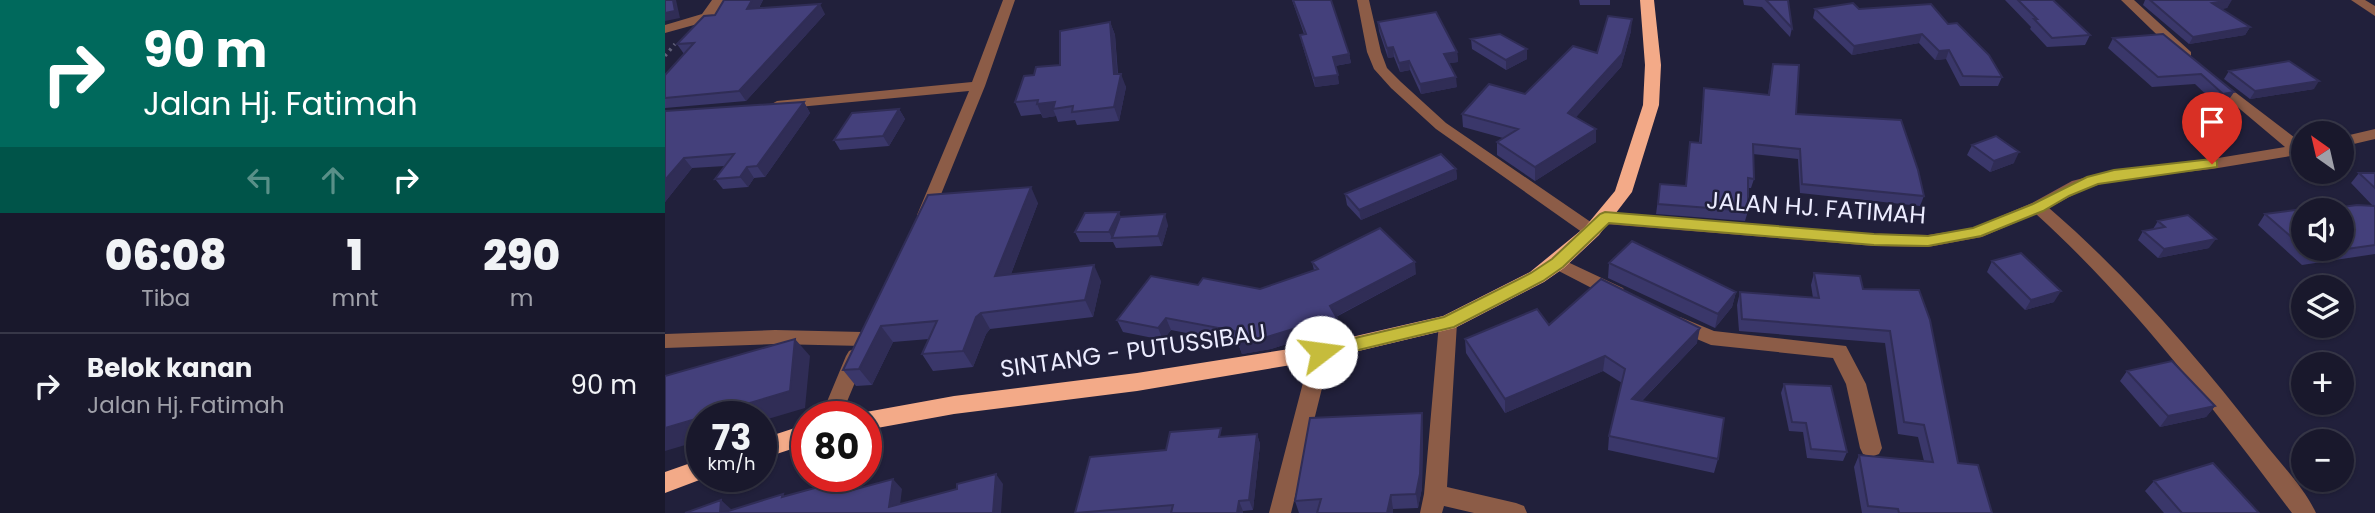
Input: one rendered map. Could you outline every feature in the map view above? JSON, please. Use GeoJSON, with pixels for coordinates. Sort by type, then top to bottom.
{"type":"FeatureCollection","features":[{"type":"Feature","properties":{"kind":"highway","name":"SINTANG - PUTUSSIBAU"},"geometry":{"type":"LineString","coordinates":[[882,418],[954,404],[1137,382],[1321,352],[1448,323],[1537,277],[1557,263],[1599,224],[1623,192],[1651,105],[1653,65],[1647,0]]}},
{"type":"Feature","properties":{"kind":"highway"},"geometry":{"type":"LineString","coordinates":[[665,483],[686,476]]}},
{"type":"Feature","properties":{"kind":"street"},"geometry":{"type":"LineString","coordinates":[[665,29],[707,17],[718,0]]}},
{"type":"Feature","properties":{"kind":"street"},"geometry":{"type":"LineString","coordinates":[[920,228],[978,86],[1009,0]]}},
{"type":"Feature","properties":{"kind":"street"},"geometry":{"type":"LineString","coordinates":[[1363,0],[1374,52],[1381,69],[1396,85],[1441,126],[1599,224]]}},
{"type":"Feature","properties":{"kind":"street"},"geometry":{"type":"LineString","coordinates":[[2127,0],[2201,68],[2291,142]]}},
{"type":"Feature","properties":{"kind":"street"},"geometry":{"type":"LineString","coordinates":[[2357,0],[2375,12]]}},
{"type":"Feature","properties":{"kind":"street"},"geometry":{"type":"LineString","coordinates":[[760,106],[978,86]]}},
{"type":"Feature","properties":{"kind":"street"},"geometry":{"type":"LineString","coordinates":[[2354,139],[2375,134]]}},
{"type":"Feature","properties":{"kind":"street","name":"JALAN HJ. FATIMAH"},"geometry":{"type":"LineString","coordinates":[[1599,224],[1928,241],[1976,233],[2038,207],[2078,185],[2114,175],[2212,164],[2291,151]]}},
{"type":"Feature","properties":{"kind":"street"},"geometry":{"type":"LineString","coordinates":[[2038,207],[2080,242],[2140,307],[2305,513]]}},
{"type":"Feature","properties":{"kind":"street"},"geometry":{"type":"LineString","coordinates":[[1557,263],[1640,304]]}},
{"type":"Feature","properties":{"kind":"street"},"geometry":{"type":"LineString","coordinates":[[1663,316],[1711,338],[1839,351],[1847,359],[1853,377],[1871,449]]}},
{"type":"Feature","properties":{"kind":"street"},"geometry":{"type":"LineString","coordinates":[[1448,323],[1433,504],[1516,513]]}},
{"type":"Feature","properties":{"kind":"street"},"geometry":{"type":"LineString","coordinates":[[665,341],[866,332],[837,401]]}},
{"type":"Feature","properties":{"kind":"street"},"geometry":{"type":"LineString","coordinates":[[1280,513],[1321,352]]}},
{"type":"Feature","properties":{"kind":"building"},"geometry":{"type":"Polygon","coordinates":[[[665,0],[673,0],[675,11],[665,13],[665,0]]]}},
{"type":"Feature","properties":{"kind":"building"},"geometry":{"type":"Polygon","coordinates":[[[724,0],[752,0],[747,9],[820,4],[739,91],[665,98],[665,75],[694,43],[677,44],[704,16],[715,15],[724,0]]]}},
{"type":"Feature","properties":{"kind":"building"},"geometry":{"type":"Polygon","coordinates":[[[1293,0],[1331,0],[1349,54],[1333,57],[1338,75],[1314,78],[1300,35],[1306,34],[1293,0]]]}},
{"type":"Feature","properties":{"kind":"building"},"geometry":{"type":"Polygon","coordinates":[[[1766,0],[1788,0],[1792,28],[1766,0]]]}},
{"type":"Feature","properties":{"kind":"building"},"geometry":{"type":"Polygon","coordinates":[[[2018,0],[2053,0],[2090,35],[2052,38],[2018,0]]]}},
{"type":"Feature","properties":{"kind":"building"},"geometry":{"type":"Polygon","coordinates":[[[2150,0],[2231,0],[2212,3],[2250,27],[2193,37],[2150,0]]]}},
{"type":"Feature","properties":{"kind":"building"},"geometry":{"type":"Polygon","coordinates":[[[1853,3],[1859,9],[1931,4],[1948,24],[1957,23],[1989,55],[2002,77],[1963,76],[1949,50],[1939,51],[1922,34],[1854,46],[1815,9],[1853,3]]]}},
{"type":"Feature","properties":{"kind":"building"},"geometry":{"type":"Polygon","coordinates":[[[1436,12],[1457,52],[1444,54],[1456,77],[1420,84],[1409,61],[1399,63],[1393,47],[1387,48],[1378,22],[1436,12]]]}},
{"type":"Feature","properties":{"kind":"building"},"geometry":{"type":"Polygon","coordinates":[[[1608,16],[1632,19],[1622,54],[1568,113],[1596,129],[1535,167],[1497,142],[1518,129],[1462,114],[1489,84],[1525,94],[1573,46],[1597,53],[1608,16]]]}},
{"type":"Feature","properties":{"kind":"building"},"geometry":{"type":"Polygon","coordinates":[[[1110,22],[1114,74],[1121,74],[1114,107],[1072,112],[1073,106],[1053,109],[1055,102],[1015,102],[1024,76],[1034,75],[1036,67],[1060,65],[1060,31],[1110,22]]]}},
{"type":"Feature","properties":{"kind":"building"},"geometry":{"type":"Polygon","coordinates":[[[1500,34],[1527,49],[1506,60],[1471,39],[1500,34]]]}},
{"type":"Feature","properties":{"kind":"building"},"geometry":{"type":"Polygon","coordinates":[[[2163,34],[2234,92],[2223,94],[2201,74],[2158,77],[2113,38],[2163,34]]]}},
{"type":"Feature","properties":{"kind":"building"},"geometry":{"type":"Polygon","coordinates":[[[2289,61],[2319,81],[2255,91],[2229,71],[2289,61]]]}},
{"type":"Feature","properties":{"kind":"building"},"geometry":{"type":"Polygon","coordinates":[[[1773,64],[1799,65],[1796,114],[1901,120],[1924,196],[1802,184],[1800,149],[1753,144],[1754,179],[1748,178],[1748,211],[1658,204],[1660,184],[1686,186],[1690,142],[1701,143],[1704,88],[1769,95],[1773,64]]]}},
{"type":"Feature","properties":{"kind":"building"},"geometry":{"type":"Polygon","coordinates":[[[804,102],[757,166],[747,167],[740,177],[715,179],[734,154],[684,158],[665,180],[665,111],[804,102]]]}},
{"type":"Feature","properties":{"kind":"building"},"geometry":{"type":"Polygon","coordinates":[[[899,109],[883,136],[834,140],[852,113],[899,109]]]}},
{"type":"Feature","properties":{"kind":"building"},"geometry":{"type":"Polygon","coordinates":[[[1996,136],[2019,152],[1994,161],[1972,145],[1996,136]]]}},
{"type":"Feature","properties":{"kind":"building"},"geometry":{"type":"Polygon","coordinates":[[[1441,154],[1456,169],[1359,210],[1345,194],[1441,154]]]}},
{"type":"Feature","properties":{"kind":"building"},"geometry":{"type":"Polygon","coordinates":[[[2359,173],[2375,173],[2375,188],[2359,173]]]}},
{"type":"Feature","properties":{"kind":"building"},"geometry":{"type":"Polygon","coordinates":[[[1031,187],[995,276],[1094,265],[1085,300],[981,313],[976,317],[963,351],[922,354],[937,321],[881,326],[859,369],[843,370],[928,195],[1031,187]]]}},
{"type":"Feature","properties":{"kind":"building"},"geometry":{"type":"Polygon","coordinates":[[[2354,205],[2375,206],[2375,245],[2354,248],[2354,205]]]}},
{"type":"Feature","properties":{"kind":"building"},"geometry":{"type":"Polygon","coordinates":[[[2291,211],[2291,237],[2265,214],[2291,211]]]}},
{"type":"Feature","properties":{"kind":"building"},"geometry":{"type":"Polygon","coordinates":[[[1119,212],[1109,232],[1075,232],[1085,213],[1119,212]]]}},
{"type":"Feature","properties":{"kind":"building"},"geometry":{"type":"Polygon","coordinates":[[[1165,214],[1158,236],[1112,238],[1120,217],[1165,214]]]}},
{"type":"Feature","properties":{"kind":"building"},"geometry":{"type":"Polygon","coordinates":[[[2188,215],[2216,239],[2164,249],[2143,231],[2165,227],[2158,221],[2188,215]]]}},
{"type":"Feature","properties":{"kind":"building"},"geometry":{"type":"Polygon","coordinates":[[[1380,228],[1415,262],[1330,306],[1337,318],[1301,332],[1296,328],[1238,342],[1235,331],[1166,318],[1158,328],[1117,320],[1151,276],[1198,285],[1203,278],[1260,289],[1318,269],[1312,262],[1380,228]]]}},
{"type":"Feature","properties":{"kind":"building"},"geometry":{"type":"Polygon","coordinates":[[[1632,241],[1736,292],[1718,314],[1609,263],[1632,241]]]}},
{"type":"Feature","properties":{"kind":"building"},"geometry":{"type":"Polygon","coordinates":[[[2021,253],[2061,291],[2031,300],[1992,261],[2021,253]]]}},
{"type":"Feature","properties":{"kind":"building"},"geometry":{"type":"Polygon","coordinates":[[[1814,273],[1860,276],[1863,289],[1919,290],[1930,320],[1958,463],[1978,465],[1992,513],[1899,513],[1898,509],[1868,506],[1859,455],[1933,462],[1924,425],[1904,422],[1890,331],[1742,319],[1740,292],[1819,298],[1814,273]]]}},
{"type":"Feature","properties":{"kind":"building"},"geometry":{"type":"Polygon","coordinates":[[[1601,279],[1700,328],[1632,399],[1724,418],[1718,459],[1609,436],[1625,369],[1605,356],[1505,399],[1465,339],[1537,309],[1549,325],[1601,279]]]}},
{"type":"Feature","properties":{"kind":"building"},"geometry":{"type":"Polygon","coordinates":[[[795,339],[790,391],[756,401],[686,401],[686,422],[665,428],[665,376],[795,339]]]}},
{"type":"Feature","properties":{"kind":"building"},"geometry":{"type":"Polygon","coordinates":[[[2172,361],[2215,406],[2168,416],[2127,371],[2172,361]]]}},
{"type":"Feature","properties":{"kind":"building"},"geometry":{"type":"Polygon","coordinates":[[[1784,384],[1831,386],[1847,452],[1811,449],[1806,423],[1792,422],[1784,384]]]}},
{"type":"Feature","properties":{"kind":"building"},"geometry":{"type":"Polygon","coordinates":[[[1422,413],[1420,474],[1416,494],[1391,495],[1387,513],[1317,513],[1321,499],[1295,501],[1310,418],[1422,413]]]}},
{"type":"Feature","properties":{"kind":"building"},"geometry":{"type":"Polygon","coordinates":[[[1221,428],[1219,437],[1257,434],[1249,500],[1239,501],[1237,513],[1171,513],[1173,505],[1075,513],[1090,457],[1166,450],[1170,432],[1221,428]]]}},
{"type":"Feature","properties":{"kind":"building"},"geometry":{"type":"Polygon","coordinates":[[[2213,463],[2259,513],[2182,513],[2154,481],[2213,463]]]}},
{"type":"Feature","properties":{"kind":"building"},"geometry":{"type":"Polygon","coordinates":[[[996,474],[993,513],[722,513],[783,494],[782,497],[800,492],[882,492],[882,482],[893,479],[889,507],[957,489],[957,484],[996,474]]]}},
{"type":"Feature","properties":{"kind":"building"},"geometry":{"type":"Polygon","coordinates":[[[721,500],[720,513],[685,513],[721,500]]]}},
{"type":"Feature","properties":{"kind":"route"},"geometry":{"type":"LineString","coordinates":[[1321,352],[1448,323],[1537,277],[1557,263],[1605,218],[1874,240],[1928,241],[1976,233],[2038,207],[2063,192],[2092,180],[2212,164]]}}]}
